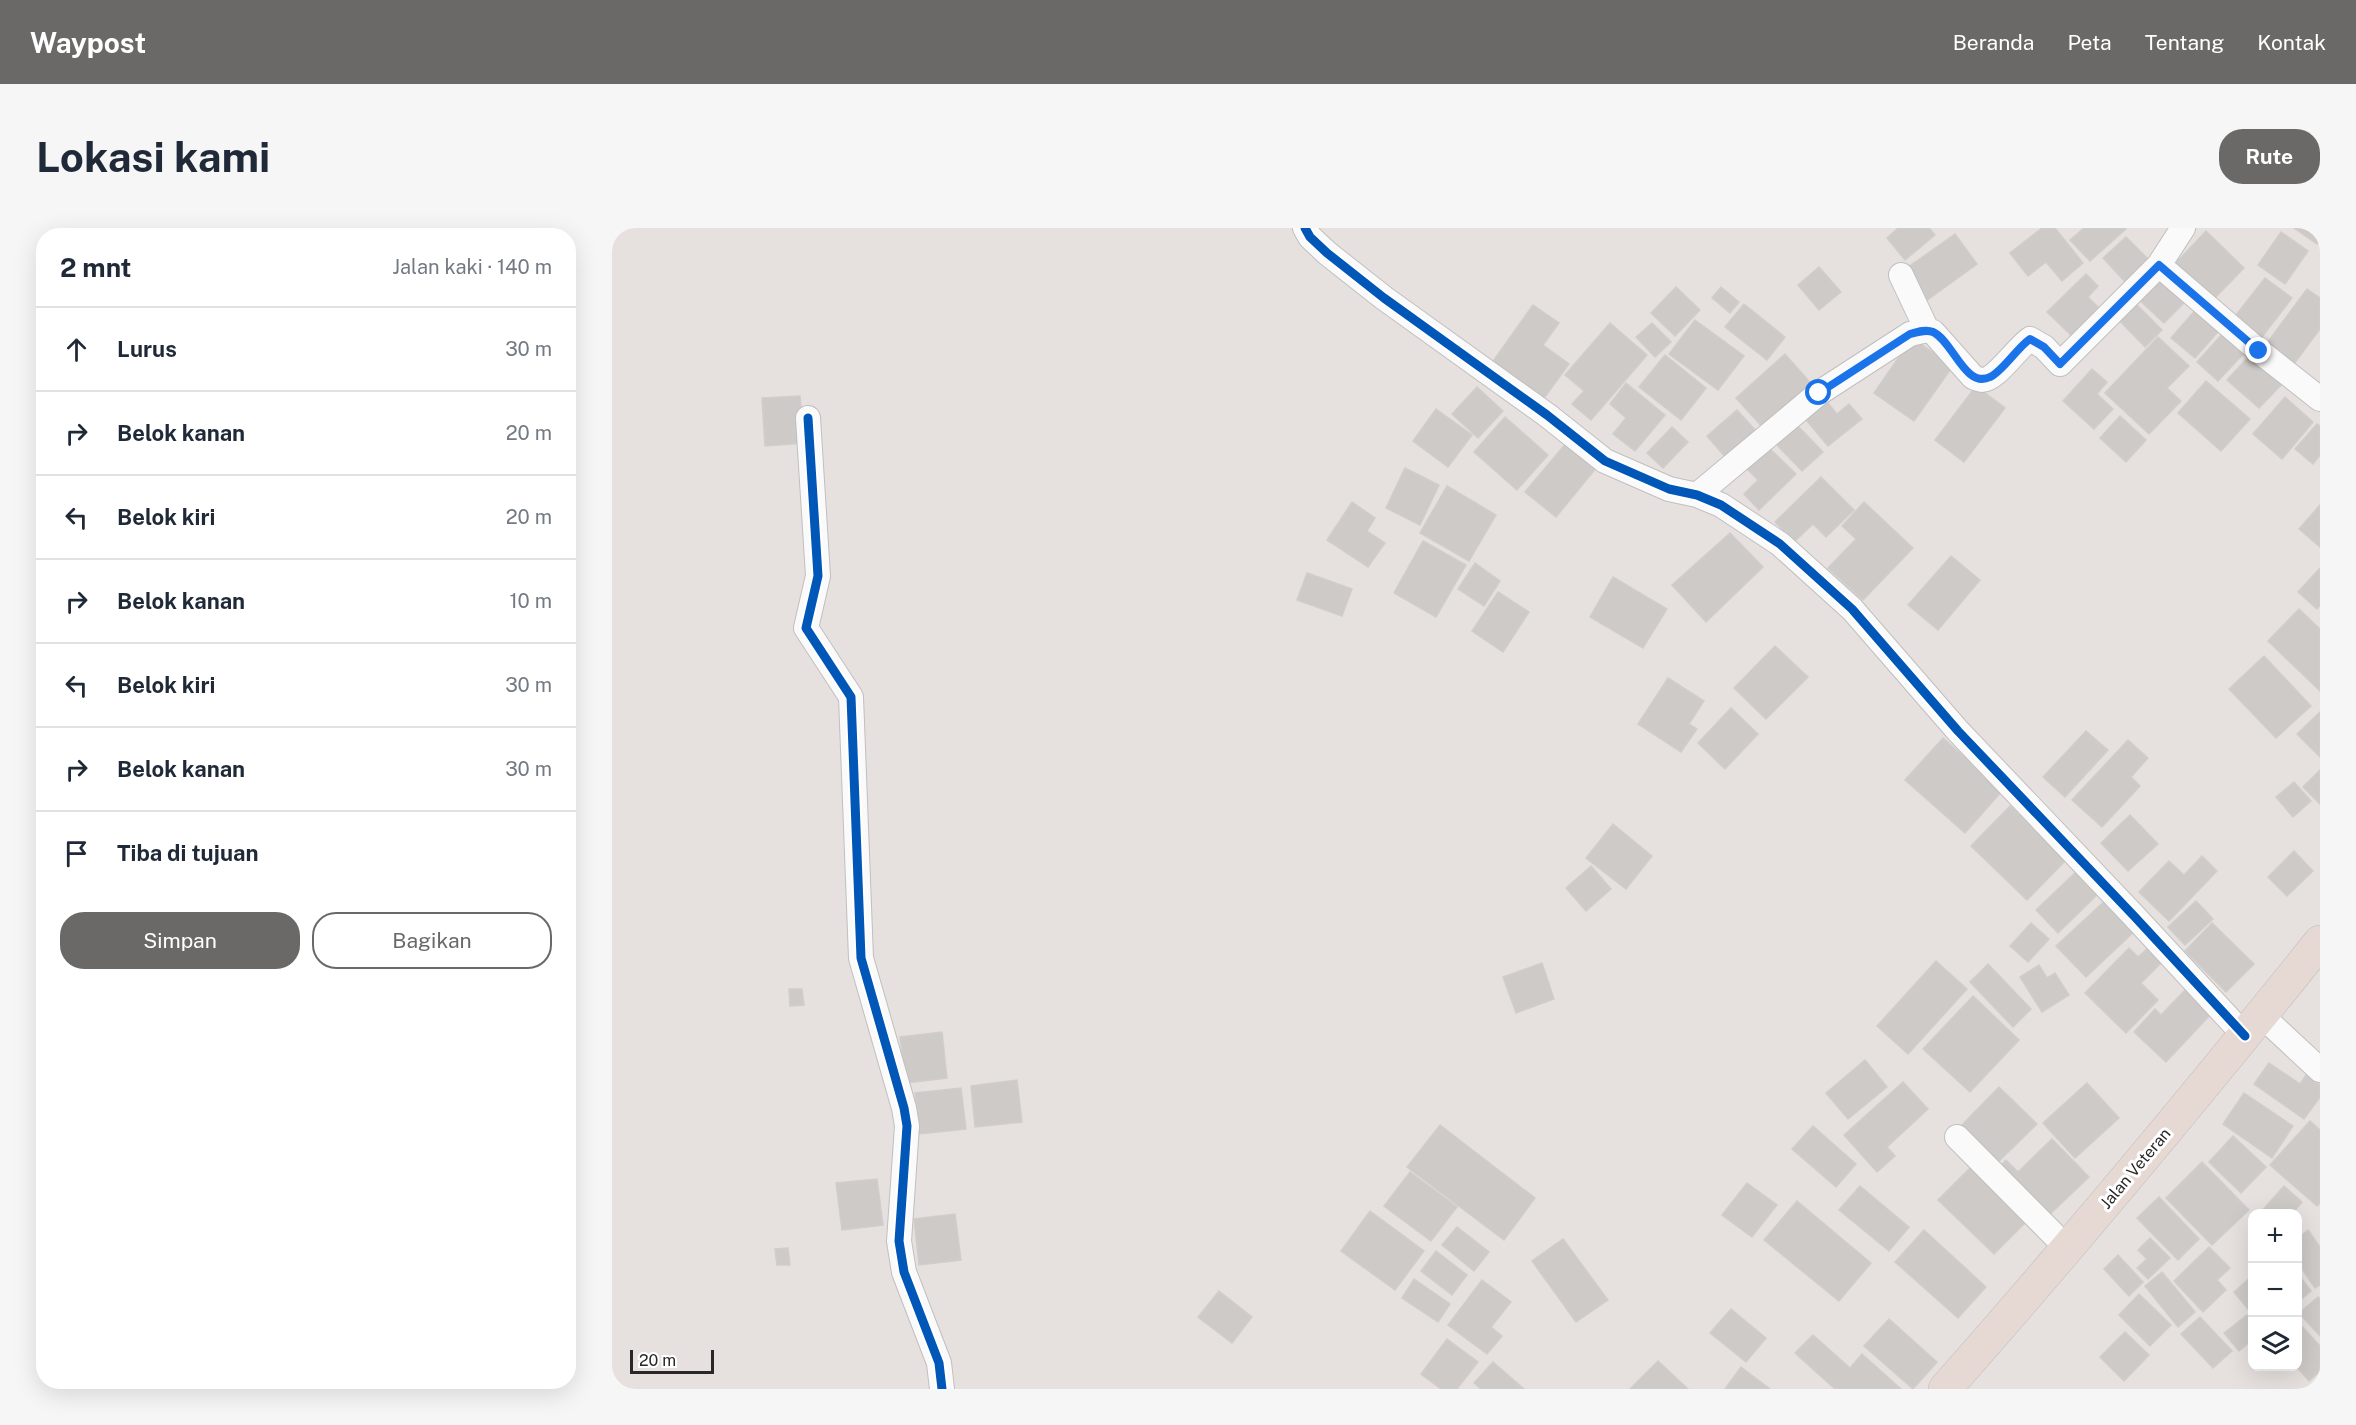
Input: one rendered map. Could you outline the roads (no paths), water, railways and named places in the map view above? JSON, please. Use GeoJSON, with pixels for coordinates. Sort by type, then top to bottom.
{"type":"FeatureCollection","features":[{"type":"Feature","properties":{"kind":"highway","name":"Jalan Veteran"},"geometry":{"type":"LineString","coordinates":[[1950,1387],[2253,1026],[2320,942]]}},
{"type":"Feature","properties":{"kind":"street"},"geometry":{"type":"LineString","coordinates":[[1305,228],[1310,237],[1327,253],[1384,298],[1605,461],[1669,489],[1697,495],[1721,505],[1770,536],[1852,609],[1958,732],[2134,916],[2253,1026],[2320,1070]]}},
{"type":"Feature","properties":{"kind":"street"},"geometry":{"type":"LineString","coordinates":[[1697,495],[1819,393],[1910,334],[1927,330],[1938,335],[1972,377],[1982,380],[1993,376],[2020,346],[2030,339],[2044,347],[2060,364],[2159,265],[2183,228]]}},
{"type":"Feature","properties":{"kind":"street"},"geometry":{"type":"LineString","coordinates":[[2159,265],[2259,351],[2320,399]]}},
{"type":"Feature","properties":{"kind":"street"},"geometry":{"type":"LineString","coordinates":[[1901,275],[1927,330]]}},
{"type":"Feature","properties":{"kind":"street"},"geometry":{"type":"LineString","coordinates":[[808,418],[818,576],[807,628],[851,697],[861,958],[908,1126],[899,1241],[900,1256],[926,1332],[937,1355],[942,1389]]}},
{"type":"Feature","properties":{"kind":"street"},"geometry":{"type":"LineString","coordinates":[[1957,1137],[2067,1248]]}}]}
